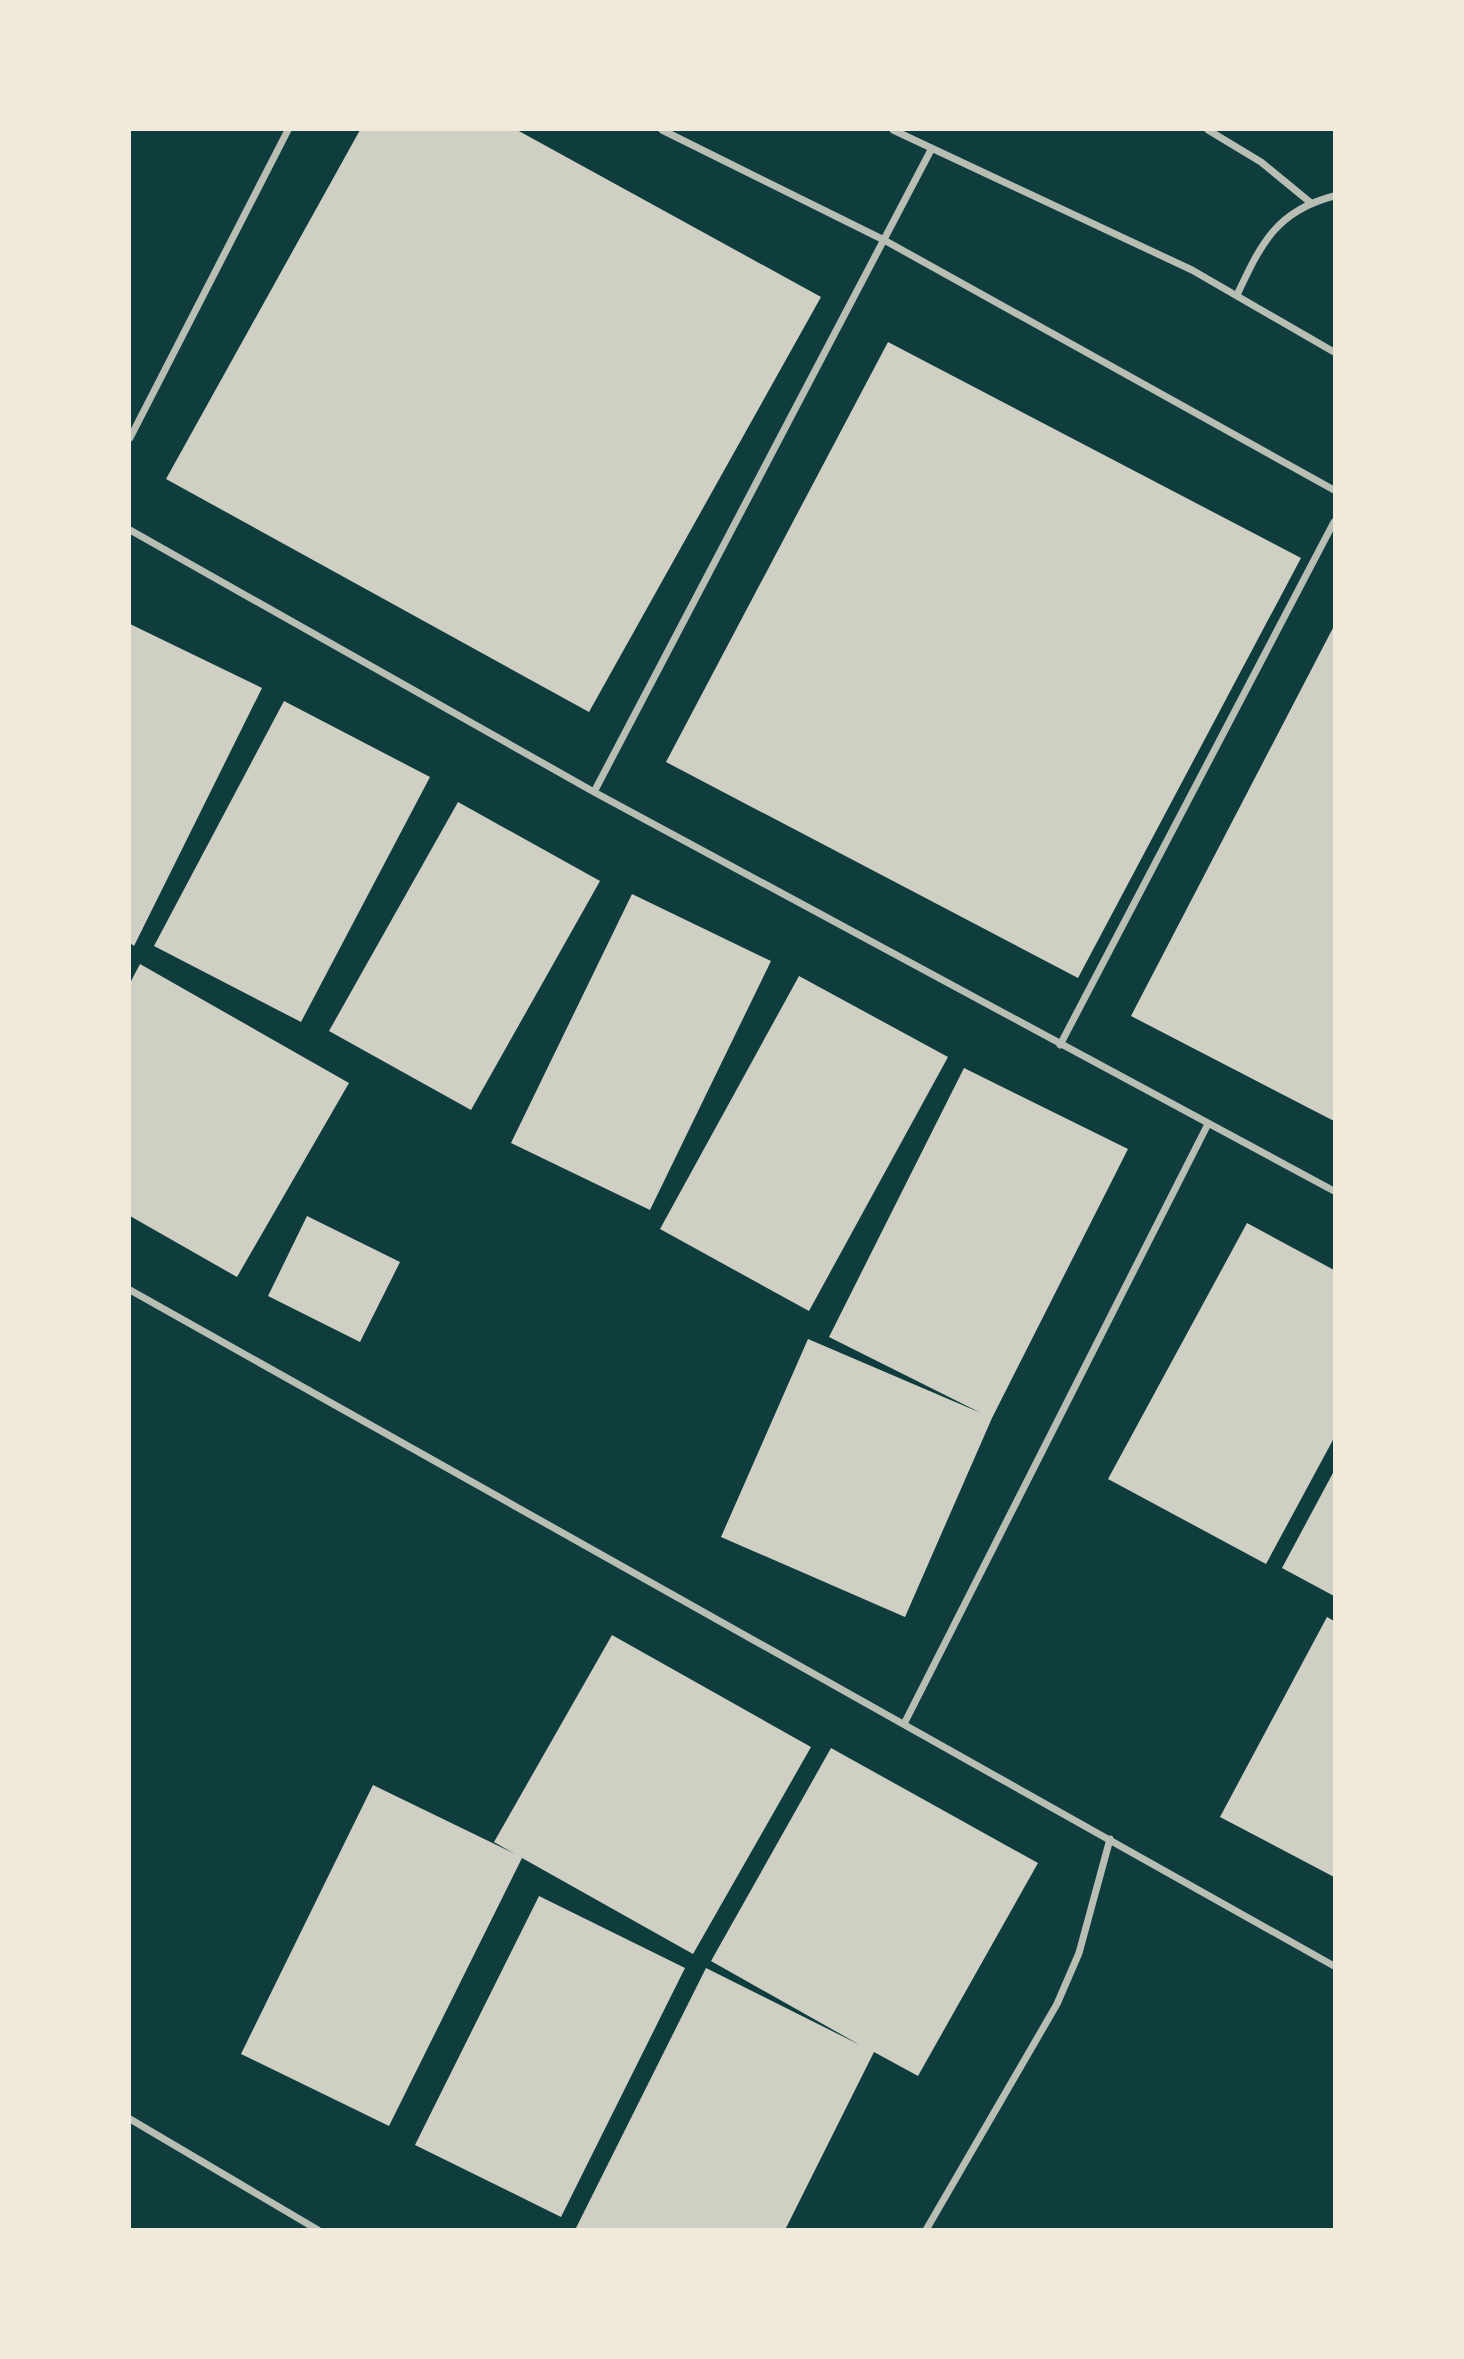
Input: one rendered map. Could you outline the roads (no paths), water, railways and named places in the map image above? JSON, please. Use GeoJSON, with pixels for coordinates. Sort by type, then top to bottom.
{"type":"FeatureCollection","features":[{"type":"Feature","properties":{"kind":"street"},"geometry":{"type":"LineString","coordinates":[[130,438],[288,130]]}},
{"type":"Feature","properties":{"kind":"street"},"geometry":{"type":"LineString","coordinates":[[662,130],[884,240],[1335,491]]}},
{"type":"Feature","properties":{"kind":"street"},"geometry":{"type":"LineString","coordinates":[[893,130],[1237,295],[1335,352]]}},
{"type":"Feature","properties":{"kind":"street"},"geometry":{"type":"LineString","coordinates":[[1208,130],[1261,162],[1311,203]]}},
{"type":"Feature","properties":{"kind":"street"},"geometry":{"type":"LineString","coordinates":[[594,792],[932,148]]}},
{"type":"Feature","properties":{"kind":"street"},"geometry":{"type":"LineString","coordinates":[[1237,295],[1261,244],[1283,220],[1311,203],[1335,196]]}},
{"type":"Feature","properties":{"kind":"street"},"geometry":{"type":"LineString","coordinates":[[1060,1045],[1335,522]]}},
{"type":"Feature","properties":{"kind":"street"},"geometry":{"type":"LineString","coordinates":[[130,530],[594,792],[1335,1191]]}},
{"type":"Feature","properties":{"kind":"street"},"geometry":{"type":"LineString","coordinates":[[905,1722],[1208,1124]]}},
{"type":"Feature","properties":{"kind":"street"},"geometry":{"type":"LineString","coordinates":[[130,1290],[905,1722],[1335,1966]]}},
{"type":"Feature","properties":{"kind":"street"},"geometry":{"type":"LineString","coordinates":[[926,2230],[1057,2004],[1079,1953],[1110,1839]]}},
{"type":"Feature","properties":{"kind":"street"},"geometry":{"type":"LineString","coordinates":[[130,2119],[318,2230]]}}]}
